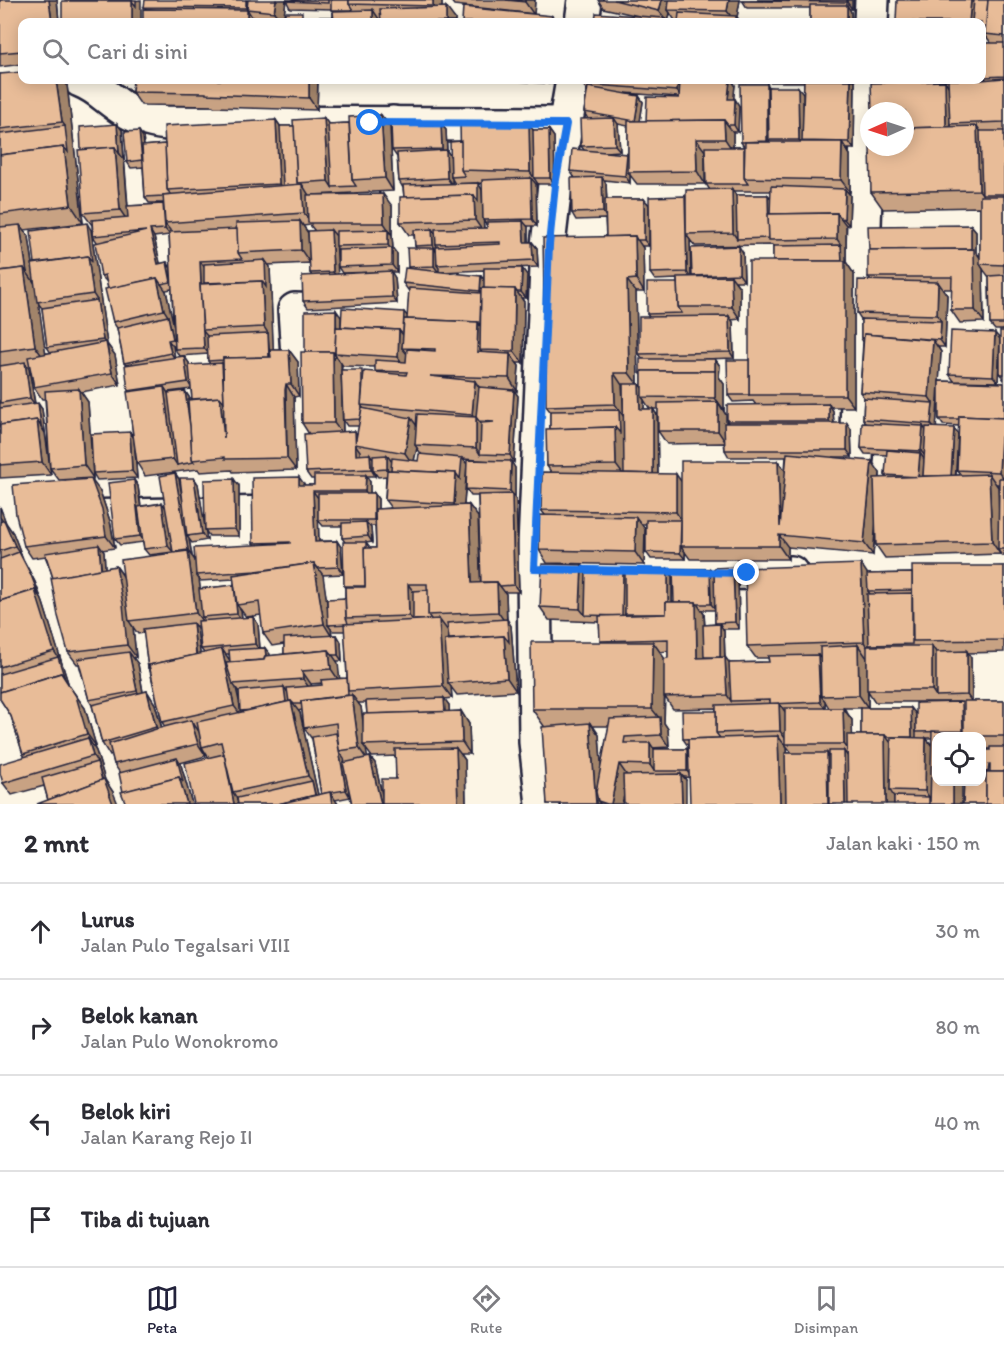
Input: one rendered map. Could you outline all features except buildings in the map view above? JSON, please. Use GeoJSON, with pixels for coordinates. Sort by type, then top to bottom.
{"type":"FeatureCollection","features":[{"type":"Feature","properties":{"kind":"street"},"geometry":{"type":"LineString","coordinates":[[583,18],[585,0]]}},
{"type":"Feature","properties":{"kind":"street"},"geometry":{"type":"LineString","coordinates":[[871,18],[872,0]]}},
{"type":"Feature","properties":{"kind":"street"},"geometry":{"type":"LineString","coordinates":[[88,84],[124,110],[140,118],[166,123],[566,124]]}},
{"type":"Feature","properties":{"kind":"street"},"geometry":{"type":"LineString","coordinates":[[543,804],[536,742],[534,569],[549,245],[555,185],[572,84]]}},
{"type":"Feature","properties":{"kind":"street"},"geometry":{"type":"LineString","coordinates":[[856,459],[869,84]]}},
{"type":"Feature","properties":{"kind":"street"},"geometry":{"type":"LineString","coordinates":[[0,483],[306,477],[295,310],[404,314],[393,123]]}},
{"type":"Feature","properties":{"kind":"street"},"geometry":{"type":"LineString","coordinates":[[0,494],[94,716],[126,804]]}},
{"type":"Feature","properties":{"kind":"street"},"geometry":{"type":"LineString","coordinates":[[534,569],[817,574]]}},
{"type":"Feature","properties":{"kind":"route"},"geometry":{"type":"LineString","coordinates":[[370,123],[566,124],[555,185],[549,245],[534,569],[747,573]]}}]}
